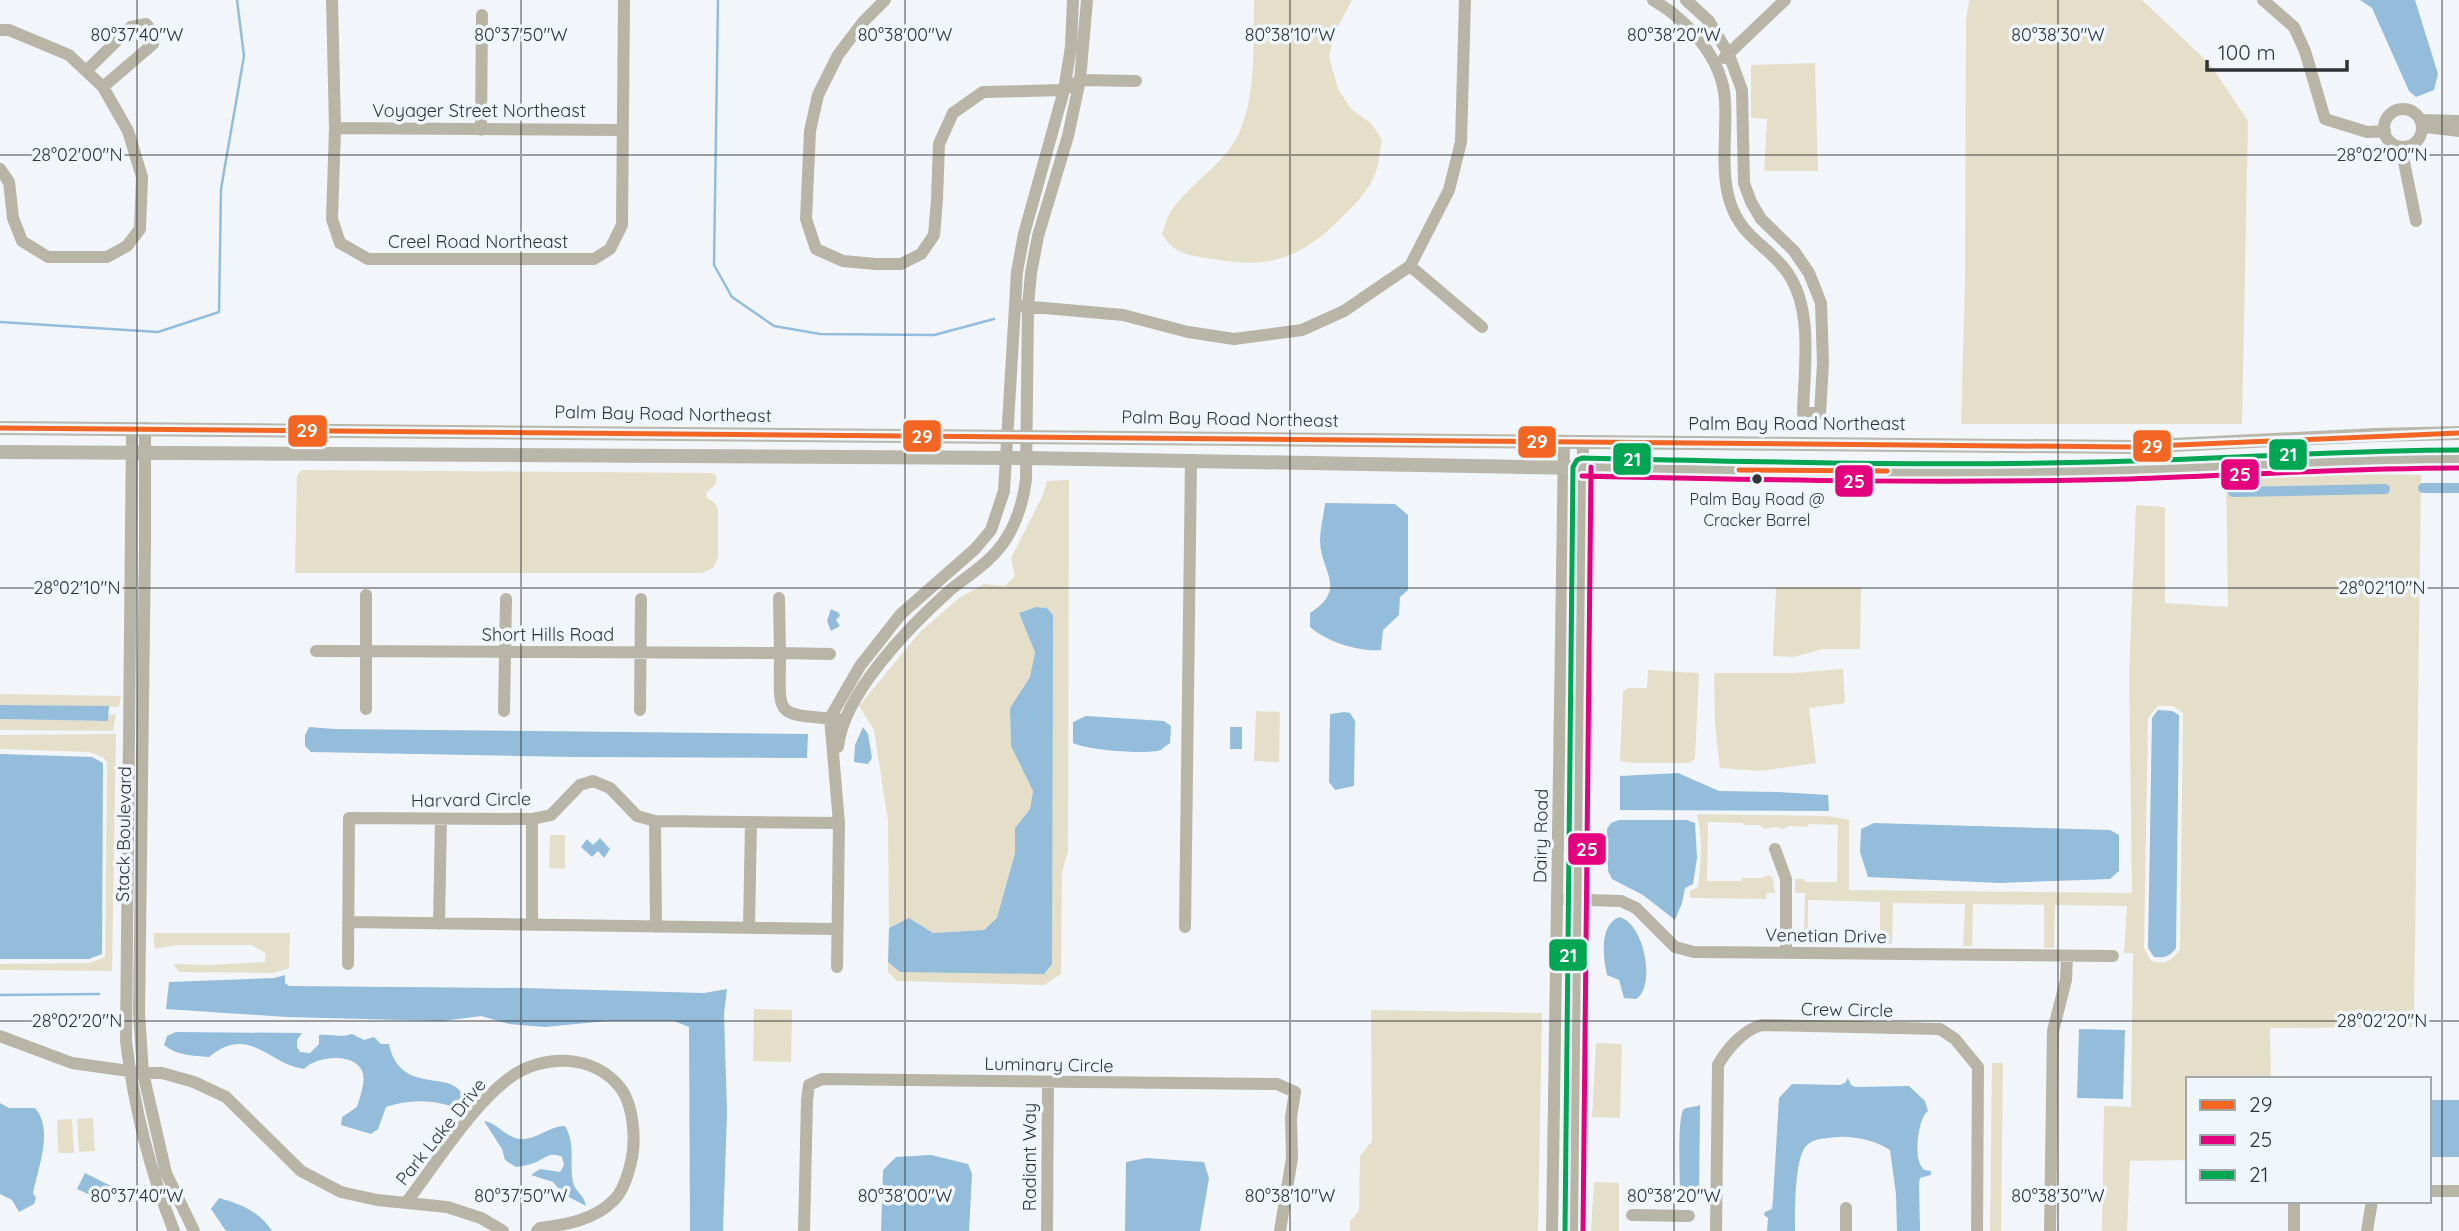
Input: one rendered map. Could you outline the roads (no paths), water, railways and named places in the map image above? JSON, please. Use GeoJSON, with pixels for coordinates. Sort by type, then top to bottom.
{"type":"FeatureCollection","features":[{"type":"Feature","properties":{"kind":"main road","name":"Palm Bay Road Northeast"},"geometry":{"type":"LineString","coordinates":[[0,428],[2131,447],[2459,433]]}},
{"type":"Feature","properties":{"kind":"main road"},"geometry":{"type":"LineString","coordinates":[[416,454],[432,444],[443,432]]}},
{"type":"Feature","properties":{"kind":"main road"},"geometry":{"type":"LineString","coordinates":[[463,455],[476,440],[492,432]]}},
{"type":"Feature","properties":{"kind":"main road"},"geometry":{"type":"LineString","coordinates":[[692,456],[713,440],[713,433]]}},
{"type":"Feature","properties":{"kind":"main road"},"geometry":{"type":"LineString","coordinates":[[723,456],[739,440],[753,434]]}},
{"type":"Feature","properties":{"kind":"main road"},"geometry":{"type":"LineString","coordinates":[[1191,460],[1199,448],[1211,438]]}},
{"type":"Feature","properties":{"kind":"main road"},"geometry":{"type":"LineString","coordinates":[[2130,470],[2131,447]]}},
{"type":"Feature","properties":{"kind":"main road"},"geometry":{"type":"LineString","coordinates":[[0,452],[1026,458],[1807,472],[2130,470],[2384,459],[2459,459]]}},
{"type":"Feature","properties":{"kind":"street","name":"Creel Road Northeast"},"geometry":{"type":"LineString","coordinates":[[332,0],[335,128],[332,219],[340,243],[368,259],[593,259],[610,249],[622,225],[624,0]]}},
{"type":"Feature","properties":{"kind":"street"},"geometry":{"type":"LineString","coordinates":[[885,0],[863,22],[838,55],[818,95],[810,131],[806,219],[816,249],[843,261],[901,264],[921,254],[934,235],[939,144],[953,113],[983,92],[1064,90],[1080,80],[1136,81]]}},
{"type":"Feature","properties":{"kind":"street"},"geometry":{"type":"LineString","coordinates":[[837,967],[839,823],[830,718],[860,666],[901,614],[975,549],[991,530],[1004,491],[1014,305],[1024,234],[1064,90],[1071,47],[1073,0]]}},
{"type":"Feature","properties":{"kind":"street"},"geometry":{"type":"LineString","coordinates":[[834,782],[839,731],[873,673],[949,591],[989,559],[1011,531],[1023,504],[1027,437],[1028,306],[1038,236],[1068,136],[1080,80],[1087,0]]}},
{"type":"Feature","properties":{"kind":"street"},"geometry":{"type":"LineString","coordinates":[[1014,305],[1123,315],[1188,332],[1234,339],[1302,330],[1344,311],[1410,266],[1449,190],[1461,142],[1465,0]]}},
{"type":"Feature","properties":{"kind":"street"},"geometry":{"type":"LineString","coordinates":[[1653,0],[1684,23],[1701,42],[1715,65],[1725,97],[1726,170],[1730,200],[1736,217],[1748,235],[1787,271],[1797,289],[1805,334],[1803,413],[1820,413],[1823,363],[1821,303],[1809,273],[1794,251],[1761,219],[1751,202],[1744,183],[1742,90],[1729,55],[1709,21],[1686,0]]}},
{"type":"Feature","properties":{"kind":"street"},"geometry":{"type":"LineString","coordinates":[[1715,65],[1786,0]]}},
{"type":"Feature","properties":{"kind":"street"},"geometry":{"type":"LineString","coordinates":[[2263,0],[2294,27],[2305,51],[2325,119],[2367,132],[2385,131]]}},
{"type":"Feature","properties":{"kind":"street"},"geometry":{"type":"LineString","coordinates":[[481,130],[482,15]]}},
{"type":"Feature","properties":{"kind":"street"},"geometry":{"type":"LineString","coordinates":[[86,71],[131,27],[146,24],[154,33],[153,44],[103,87]]}},
{"type":"Feature","properties":{"kind":"street"},"geometry":{"type":"LineString","coordinates":[[0,30],[9,30],[69,55],[103,87],[128,131],[142,177],[141,229],[127,246],[107,257],[48,257],[22,241],[13,218],[9,182],[0,169]]}},
{"type":"Feature","properties":{"kind":"street"},"geometry":{"type":"LineString","coordinates":[[2422,123],[2417,141],[2412,145],[2401,147],[2389,140],[2385,131],[2387,119],[2396,110],[2411,110],[2422,123],[2459,131]]}},
{"type":"Feature","properties":{"kind":"street"},"geometry":{"type":"LineString","coordinates":[[2422,123],[2459,121]]}},
{"type":"Feature","properties":{"kind":"street","name":"Voyager Street Northeast"},"geometry":{"type":"LineString","coordinates":[[335,128],[623,130]]}},
{"type":"Feature","properties":{"kind":"street"},"geometry":{"type":"LineString","coordinates":[[2401,147],[2416,221]]}},
{"type":"Feature","properties":{"kind":"street"},"geometry":{"type":"LineString","coordinates":[[1410,266],[1482,327]]}},
{"type":"Feature","properties":{"kind":"street","name":"Stack Boulevard"},"geometry":{"type":"LineString","coordinates":[[138,429],[133,547],[125,1008],[136,1072],[142,1140],[174,1231]]}},
{"type":"Feature","properties":{"kind":"street","name":"Dairy Road"},"geometry":{"type":"LineString","coordinates":[[1552,1231],[1564,442]]}},
{"type":"Feature","properties":{"kind":"street"},"geometry":{"type":"LineString","coordinates":[[1574,1231],[1583,442]]}},
{"type":"Feature","properties":{"kind":"street"},"geometry":{"type":"LineString","coordinates":[[1185,927],[1191,460]]}},
{"type":"Feature","properties":{"kind":"street"},"geometry":{"type":"LineString","coordinates":[[366,595],[366,709]]}},
{"type":"Feature","properties":{"kind":"street"},"geometry":{"type":"LineString","coordinates":[[779,598],[780,702],[786,712],[796,716],[845,719]]}},
{"type":"Feature","properties":{"kind":"street"},"geometry":{"type":"LineString","coordinates":[[504,711],[506,599]]}},
{"type":"Feature","properties":{"kind":"street"},"geometry":{"type":"LineString","coordinates":[[640,710],[642,599]]}},
{"type":"Feature","properties":{"kind":"street","name":"Short Hills Road"},"geometry":{"type":"LineString","coordinates":[[316,651],[830,654]]}},
{"type":"Feature","properties":{"kind":"street"},"geometry":{"type":"LineString","coordinates":[[1559,769],[1580,745]]}},
{"type":"Feature","properties":{"kind":"street"},"geometry":{"type":"LineString","coordinates":[[1558,792],[1580,769]]}},
{"type":"Feature","properties":{"kind":"street","name":"Harvard Circle"},"geometry":{"type":"LineString","coordinates":[[348,964],[349,818],[532,819],[551,815],[580,785],[593,781],[610,788],[637,816],[655,821],[839,823]]}},
{"type":"Feature","properties":{"kind":"street"},"geometry":{"type":"LineString","coordinates":[[439,923],[441,819]]}},
{"type":"Feature","properties":{"kind":"street"},"geometry":{"type":"LineString","coordinates":[[532,819],[532,925]]}},
{"type":"Feature","properties":{"kind":"street"},"geometry":{"type":"LineString","coordinates":[[655,821],[656,926]]}},
{"type":"Feature","properties":{"kind":"street"},"geometry":{"type":"LineString","coordinates":[[748,928],[751,822]]}},
{"type":"Feature","properties":{"kind":"street"},"geometry":{"type":"LineString","coordinates":[[1775,849],[1786,879],[1786,953]]}},
{"type":"Feature","properties":{"kind":"street","name":"Venetian Drive"},"geometry":{"type":"LineString","coordinates":[[1558,899],[1621,901],[1636,908],[1675,947],[1693,952],[2113,956]]}},
{"type":"Feature","properties":{"kind":"street"},"geometry":{"type":"LineString","coordinates":[[348,922],[837,929]]}},
{"type":"Feature","properties":{"kind":"street"},"geometry":{"type":"LineString","coordinates":[[2050,1231],[2053,1031],[2066,979],[2067,956]]}},
{"type":"Feature","properties":{"kind":"street","name":"Crew Circle"},"geometry":{"type":"LineString","coordinates":[[1716,1231],[1718,1065],[1737,1040],[1755,1027],[1762,1026],[1940,1029],[1955,1039],[1978,1067],[1977,1231]]}},
{"type":"Feature","properties":{"kind":"street"},"geometry":{"type":"LineString","coordinates":[[0,1036],[72,1063],[162,1073],[194,1082],[226,1097],[301,1171],[341,1192],[377,1200],[447,1207],[481,1217],[503,1231]]}},
{"type":"Feature","properties":{"kind":"street","name":"Park Lake Drive"},"geometry":{"type":"LineString","coordinates":[[406,1203],[474,1114],[508,1079],[537,1064],[571,1059],[601,1070],[623,1091],[632,1119],[635,1147],[628,1175],[614,1200],[592,1215],[567,1225],[540,1228],[537,1231]]}},
{"type":"Feature","properties":{"kind":"street","name":"Stack Boulevard"},"geometry":{"type":"LineString","coordinates":[[136,1072],[166,1173],[194,1231]]}},
{"type":"Feature","properties":{"kind":"street","name":"Luminary Circle"},"geometry":{"type":"LineString","coordinates":[[804,1231],[809,1085],[822,1079],[1277,1084],[1295,1092],[1291,1117],[1292,1158],[1280,1231]]}},
{"type":"Feature","properties":{"kind":"street","name":"Radiant Way"},"geometry":{"type":"LineString","coordinates":[[1047,1231],[1048,1083]]}},
{"type":"Feature","properties":{"kind":"street"},"geometry":{"type":"LineString","coordinates":[[2431,1191],[2459,1191]]}},
{"type":"Feature","properties":{"kind":"street"},"geometry":{"type":"LineString","coordinates":[[2294,1203],[2294,1231]]}},
{"type":"Feature","properties":{"kind":"street"},"geometry":{"type":"LineString","coordinates":[[2367,1231],[2372,1203]]}},
{"type":"Feature","properties":{"kind":"street"},"geometry":{"type":"LineString","coordinates":[[1846,1208],[1846,1231]]}},
{"type":"Feature","properties":{"kind":"street"},"geometry":{"type":"LineString","coordinates":[[1632,1215],[1689,1216]]}},
{"type":"Feature","properties":{"kind":"water"},"geometry":{"type":"Polygon","coordinates":[[[2360,0],[2415,0],[2438,74],[2434,90],[2416,97],[2409,91],[2372,8],[2360,0]]]}},
{"type":"Feature","properties":{"kind":"water"},"geometry":{"type":"Polygon","coordinates":[[[1325,503],[1395,504],[1408,515],[1408,590],[1400,597],[1399,615],[1383,630],[1381,650],[1344,645],[1310,627],[1310,613],[1328,596],[1330,588],[1320,541],[1325,503]]]}},
{"type":"Feature","properties":{"kind":"water"},"geometry":{"type":"Polygon","coordinates":[[[1036,607],[1047,608],[1053,615],[1052,964],[1044,974],[900,972],[888,962],[889,928],[909,918],[933,933],[984,930],[997,918],[1015,853],[1015,828],[1030,809],[1033,791],[1011,746],[1010,708],[1030,677],[1035,652],[1019,613],[1036,607]]]}},
{"type":"Feature","properties":{"kind":"water"},"geometry":{"type":"Polygon","coordinates":[[[831,609],[839,613],[840,616],[836,620],[840,626],[831,631],[827,621],[831,609]]]}},
{"type":"Feature","properties":{"kind":"water"},"geometry":{"type":"Polygon","coordinates":[[[0,705],[109,706],[108,721],[0,719],[0,705]]]}},
{"type":"Feature","properties":{"kind":"water"},"geometry":{"type":"Polygon","coordinates":[[[2158,710],[2172,711],[2179,715],[2176,948],[2169,955],[2154,957],[2148,948],[2152,718],[2158,710]]]}},
{"type":"Feature","properties":{"kind":"water"},"geometry":{"type":"Polygon","coordinates":[[[1350,713],[1355,721],[1354,786],[1335,790],[1329,782],[1330,714],[1350,713]]]}},
{"type":"Feature","properties":{"kind":"water"},"geometry":{"type":"Polygon","coordinates":[[[1086,716],[1164,721],[1171,726],[1170,743],[1161,750],[1142,752],[1080,746],[1073,743],[1073,722],[1086,716]]]}},
{"type":"Feature","properties":{"kind":"water"},"geometry":{"type":"Polygon","coordinates":[[[309,727],[808,734],[807,758],[571,757],[311,752],[305,746],[305,735],[309,727]]]}},
{"type":"Feature","properties":{"kind":"water"},"geometry":{"type":"Polygon","coordinates":[[[863,727],[868,734],[872,758],[868,764],[854,762],[855,745],[863,727]]]}},
{"type":"Feature","properties":{"kind":"water"},"geometry":{"type":"Polygon","coordinates":[[[1230,727],[1242,727],[1242,749],[1230,749],[1230,727]]]}},
{"type":"Feature","properties":{"kind":"water"},"geometry":{"type":"Polygon","coordinates":[[[0,754],[92,757],[103,763],[102,954],[89,959],[0,959],[0,754]]]}},
{"type":"Feature","properties":{"kind":"water"},"geometry":{"type":"Polygon","coordinates":[[[1678,773],[1719,791],[1828,795],[1829,811],[1620,810],[1620,776],[1678,773]]]}},
{"type":"Feature","properties":{"kind":"water"},"geometry":{"type":"Polygon","coordinates":[[[1619,820],[1687,820],[1695,823],[1697,858],[1693,884],[1685,888],[1675,920],[1643,895],[1612,879],[1608,871],[1607,829],[1611,823],[1619,820]]]}},
{"type":"Feature","properties":{"kind":"water"},"geometry":{"type":"Polygon","coordinates":[[[1874,823],[2110,830],[2119,835],[2119,871],[2110,879],[1999,883],[1868,877],[1860,852],[1861,829],[1874,823]]]}},
{"type":"Feature","properties":{"kind":"water"},"geometry":{"type":"Polygon","coordinates":[[[600,838],[610,849],[604,858],[598,851],[592,857],[581,847],[587,839],[593,845],[600,838]]]}},
{"type":"Feature","properties":{"kind":"water"},"geometry":{"type":"Polygon","coordinates":[[[1619,917],[1628,922],[1635,931],[1645,956],[1645,982],[1636,999],[1624,998],[1619,980],[1607,975],[1604,959],[1605,934],[1608,927],[1619,917]]]}},
{"type":"Feature","properties":{"kind":"water"},"geometry":{"type":"Polygon","coordinates":[[[285,975],[285,983],[289,986],[704,993],[727,989],[724,1014],[727,1112],[723,1231],[690,1231],[689,1027],[674,1021],[607,1021],[545,1027],[509,1024],[481,1016],[442,1021],[287,1017],[166,1009],[169,982],[274,978],[285,975]]]}},
{"type":"Feature","properties":{"kind":"water"},"geometry":{"type":"Polygon","coordinates":[[[2079,1029],[2125,1030],[2123,1099],[2077,1098],[2079,1029]]]}},
{"type":"Feature","properties":{"kind":"water"},"geometry":{"type":"Polygon","coordinates":[[[176,1032],[302,1033],[297,1040],[297,1047],[300,1052],[310,1053],[319,1044],[319,1035],[352,1034],[364,1040],[374,1037],[381,1044],[389,1044],[394,1059],[402,1069],[423,1079],[453,1086],[460,1091],[466,1107],[420,1101],[392,1105],[386,1107],[378,1129],[371,1134],[341,1125],[342,1117],[357,1107],[363,1086],[363,1074],[353,1062],[326,1059],[304,1069],[291,1066],[258,1049],[236,1044],[209,1057],[185,1054],[164,1045],[167,1036],[176,1032]]]}},
{"type":"Feature","properties":{"kind":"water"},"geometry":{"type":"Polygon","coordinates":[[[1848,1078],[1855,1087],[1909,1086],[1925,1101],[1928,1111],[1920,1129],[1918,1154],[1921,1166],[1924,1170],[1931,1171],[1931,1175],[1920,1178],[1920,1231],[1897,1231],[1896,1194],[1890,1150],[1872,1142],[1845,1137],[1821,1139],[1807,1145],[1797,1173],[1795,1231],[1767,1231],[1768,1218],[1764,1215],[1772,1209],[1779,1098],[1792,1084],[1840,1085],[1848,1078]]]}},
{"type":"Feature","properties":{"kind":"water"},"geometry":{"type":"Polygon","coordinates":[[[2431,1100],[2459,1100],[2459,1157],[2431,1157],[2431,1100]]]}},
{"type":"Feature","properties":{"kind":"water"},"geometry":{"type":"Polygon","coordinates":[[[0,1103],[9,1108],[35,1108],[43,1127],[43,1149],[33,1193],[36,1198],[34,1204],[19,1212],[12,1200],[0,1194],[0,1103]]]}},
{"type":"Feature","properties":{"kind":"water"},"geometry":{"type":"Polygon","coordinates":[[[1700,1105],[1697,1201],[1697,1196],[1680,1193],[1680,1135],[1684,1109],[1700,1105]]]}},
{"type":"Feature","properties":{"kind":"water"},"geometry":{"type":"Polygon","coordinates":[[[484,1121],[520,1139],[565,1126],[571,1147],[573,1182],[586,1206],[563,1194],[553,1182],[531,1175],[540,1169],[560,1172],[564,1165],[562,1157],[550,1155],[532,1164],[516,1167],[505,1160],[502,1149],[484,1121]]]}},
{"type":"Feature","properties":{"kind":"water"},"geometry":{"type":"Polygon","coordinates":[[[931,1155],[968,1164],[972,1174],[969,1231],[881,1231],[883,1170],[896,1157],[931,1155]]]}},
{"type":"Feature","properties":{"kind":"water"},"geometry":{"type":"Polygon","coordinates":[[[1146,1158],[1204,1162],[1209,1178],[1200,1231],[1125,1231],[1126,1162],[1146,1158]]]}},
{"type":"Feature","properties":{"kind":"water"},"geometry":{"type":"Polygon","coordinates":[[[85,1173],[115,1188],[108,1203],[77,1189],[85,1173]]]}},
{"type":"Feature","properties":{"kind":"water"},"geometry":{"type":"Polygon","coordinates":[[[219,1198],[249,1210],[262,1219],[272,1231],[226,1231],[211,1209],[219,1198]]]}},
{"type":"Feature","properties":{"kind":"waterway"},"geometry":{"type":"LineString","coordinates":[[0,322],[158,332],[219,312],[221,189],[244,56],[237,0]]}},
{"type":"Feature","properties":{"kind":"waterway"},"geometry":{"type":"LineString","coordinates":[[718,0],[714,265],[732,297],[774,326],[820,334],[934,335],[994,319]]}},
{"type":"Feature","properties":{"kind":"waterway"},"geometry":{"type":"LineString","coordinates":[[2423,488],[2459,488]]}},
{"type":"Feature","properties":{"kind":"waterway"},"geometry":{"type":"LineString","coordinates":[[2233,492],[2385,489]]}},
{"type":"Feature","properties":{"kind":"waterway"},"geometry":{"type":"LineString","coordinates":[[0,995],[99,994]]}},
{"type":"Feature","properties":{"kind":"place","name":"Palm Bay Road @ Cracker Barrel"},"geometry":{"type":"Point","coordinates":[1757,479]}}]}
